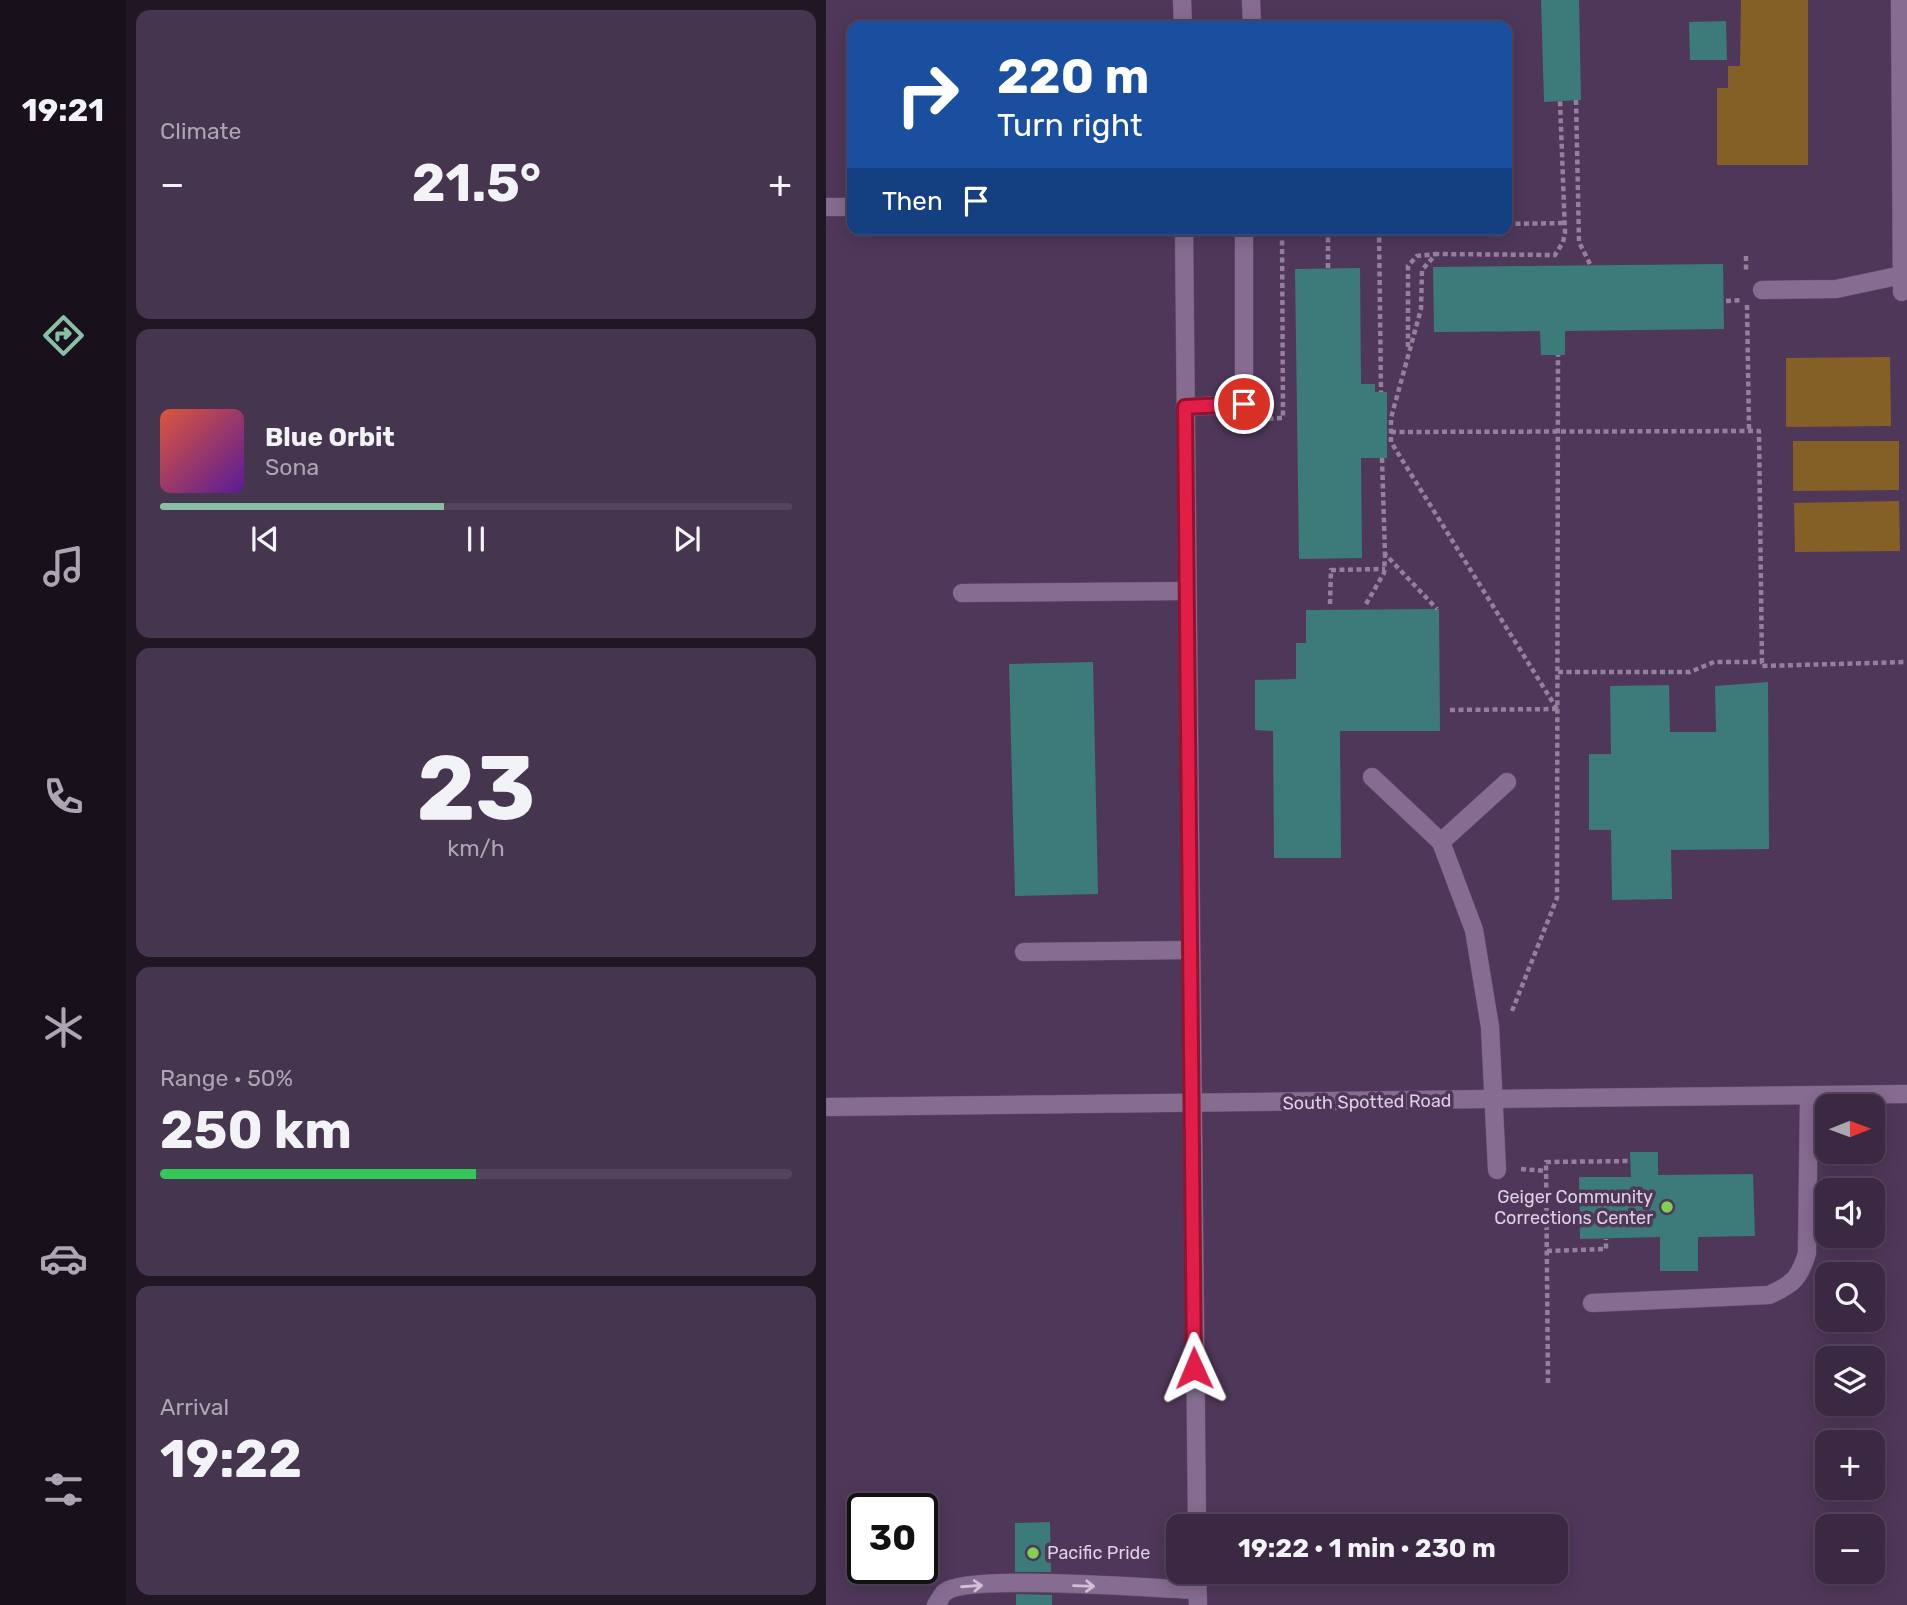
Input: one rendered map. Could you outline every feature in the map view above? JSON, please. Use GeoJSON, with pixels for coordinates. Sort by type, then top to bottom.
{"type":"FeatureCollection","features":[{"type":"Feature","properties":{"kind":"street"},"geometry":{"type":"LineString","coordinates":[[1182,0],[1182,21]]}},
{"type":"Feature","properties":{"kind":"street"},"geometry":{"type":"LineString","coordinates":[[1251,0],[1252,21]]}},
{"type":"Feature","properties":{"kind":"street"},"geometry":{"type":"LineString","coordinates":[[1752,293],[1904,286],[1900,0]]}},
{"type":"Feature","properties":{"kind":"street"},"geometry":{"type":"LineString","coordinates":[[826,207],[847,207]]}},
{"type":"Feature","properties":{"kind":"street"},"geometry":{"type":"LineString","coordinates":[[1184,235],[1197,1514]]}},
{"type":"Feature","properties":{"kind":"street"},"geometry":{"type":"LineString","coordinates":[[1185,407],[1244,404],[1244,235]]}},
{"type":"Feature","properties":{"kind":"street"},"geometry":{"type":"LineString","coordinates":[[962,593],[1187,591]]}},
{"type":"Feature","properties":{"kind":"street"},"geometry":{"type":"LineString","coordinates":[[1372,777],[1441,842],[1474,930],[1490,1027],[1492,1100],[1504,1167]]}},
{"type":"Feature","properties":{"kind":"street"},"geometry":{"type":"LineString","coordinates":[[1441,842],[1507,782]]}},
{"type":"Feature","properties":{"kind":"street"},"geometry":{"type":"LineString","coordinates":[[1024,952],[1190,950]]}},
{"type":"Feature","properties":{"kind":"street","name":"South Spotted Road"},"geometry":{"type":"LineString","coordinates":[[826,1107],[1191,1105],[1907,1094]]}},
{"type":"Feature","properties":{"kind":"street"},"geometry":{"type":"LineString","coordinates":[[1592,1303],[1769,1294],[1790,1285],[1801,1275],[1807,1253],[1808,1096]]}},
{"type":"Feature","properties":{"kind":"street"},"geometry":{"type":"LineString","coordinates":[[936,1605],[945,1592],[958,1587],[1016,1582],[1198,1598]]}},
{"type":"Feature","properties":{"kind":"path"},"geometry":{"type":"LineString","coordinates":[[1576,100],[1579,242],[1591,266]]}},
{"type":"Feature","properties":{"kind":"path"},"geometry":{"type":"LineString","coordinates":[[1408,355],[1408,266],[1416,256],[1555,255],[1563,242],[1560,101]]}},
{"type":"Feature","properties":{"kind":"path"},"geometry":{"type":"LineString","coordinates":[[1512,224],[1564,223]]}},
{"type":"Feature","properties":{"kind":"path"},"geometry":{"type":"LineString","coordinates":[[1248,419],[1283,418],[1282,235]]}},
{"type":"Feature","properties":{"kind":"path"},"geometry":{"type":"LineString","coordinates":[[1328,235],[1328,268]]}},
{"type":"Feature","properties":{"kind":"path"},"geometry":{"type":"LineString","coordinates":[[1379,235],[1381,392]]}},
{"type":"Feature","properties":{"kind":"path"},"geometry":{"type":"LineString","coordinates":[[1436,254],[1422,270],[1421,309],[1391,418],[1391,442],[1558,709]]}},
{"type":"Feature","properties":{"kind":"path"},"geometry":{"type":"LineString","coordinates":[[1746,256],[1746,278]]}},
{"type":"Feature","properties":{"kind":"path"},"geometry":{"type":"LineString","coordinates":[[1726,301],[1752,293],[1749,430]]}},
{"type":"Feature","properties":{"kind":"path"},"geometry":{"type":"LineString","coordinates":[[1511,1014],[1557,898],[1558,355]]}},
{"type":"Feature","properties":{"kind":"path"},"geometry":{"type":"LineString","coordinates":[[1391,432],[1759,431],[1762,666],[1907,662]]}},
{"type":"Feature","properties":{"kind":"path"},"geometry":{"type":"LineString","coordinates":[[1366,604],[1385,569],[1382,458]]}},
{"type":"Feature","properties":{"kind":"path"},"geometry":{"type":"LineString","coordinates":[[1385,554],[1437,609]]}},
{"type":"Feature","properties":{"kind":"path"},"geometry":{"type":"LineString","coordinates":[[1330,604],[1331,570],[1385,569]]}},
{"type":"Feature","properties":{"kind":"path"},"geometry":{"type":"LineString","coordinates":[[1558,673],[1690,672],[1714,662],[1762,662]]}},
{"type":"Feature","properties":{"kind":"path"},"geometry":{"type":"LineString","coordinates":[[1450,710],[1558,709]]}},
{"type":"Feature","properties":{"kind":"path"},"geometry":{"type":"LineString","coordinates":[[1548,1383],[1546,1163],[1630,1161]]}},
{"type":"Feature","properties":{"kind":"path"},"geometry":{"type":"LineString","coordinates":[[1504,1167],[1546,1171]]}},
{"type":"Feature","properties":{"kind":"path"},"geometry":{"type":"LineString","coordinates":[[1547,1251],[1606,1249],[1606,1239]]}},
{"type":"Feature","properties":{"kind":"shaded area"},"geometry":{"type":"Polygon","coordinates":[[[1741,0],[1808,0],[1808,165],[1717,165],[1717,88],[1728,88],[1728,66],[1740,66],[1741,0]]]}},
{"type":"Feature","properties":{"kind":"shaded area"},"geometry":{"type":"Polygon","coordinates":[[[1890,357],[1891,426],[1786,427],[1786,358],[1890,357]]]}},
{"type":"Feature","properties":{"kind":"shaded area"},"geometry":{"type":"Polygon","coordinates":[[[1793,441],[1899,441],[1899,490],[1793,491],[1793,441]]]}},
{"type":"Feature","properties":{"kind":"shaded area"},"geometry":{"type":"Polygon","coordinates":[[[1899,501],[1900,551],[1795,552],[1794,503],[1899,501]]]}},
{"type":"Feature","properties":{"kind":"building"},"geometry":{"type":"Polygon","coordinates":[[[1541,0],[1579,0],[1581,100],[1544,102],[1541,0]]]}},
{"type":"Feature","properties":{"kind":"building"},"geometry":{"type":"Polygon","coordinates":[[[1726,21],[1727,60],[1690,60],[1689,22],[1726,21]]]}},
{"type":"Feature","properties":{"kind":"building"},"geometry":{"type":"Polygon","coordinates":[[[1723,264],[1724,329],[1565,331],[1565,355],[1541,355],[1540,331],[1434,332],[1433,267],[1723,264]]]}},
{"type":"Feature","properties":{"kind":"building"},"geometry":{"type":"Polygon","coordinates":[[[1360,268],[1361,384],[1375,384],[1375,392],[1387,392],[1387,458],[1361,458],[1362,558],[1299,559],[1295,269],[1360,268]]]}},
{"type":"Feature","properties":{"kind":"building"},"geometry":{"type":"Polygon","coordinates":[[[1439,609],[1440,731],[1340,731],[1341,858],[1274,858],[1273,731],[1255,730],[1255,680],[1296,679],[1296,643],[1306,643],[1306,610],[1439,609]]]}},
{"type":"Feature","properties":{"kind":"building"},"geometry":{"type":"Polygon","coordinates":[[[1093,662],[1098,894],[1015,896],[1009,664],[1093,662]]]}},
{"type":"Feature","properties":{"kind":"building"},"geometry":{"type":"Polygon","coordinates":[[[1768,682],[1769,849],[1671,850],[1672,899],[1612,900],[1611,830],[1589,830],[1589,754],[1611,754],[1610,686],[1669,685],[1670,732],[1716,732],[1715,686],[1768,682]]]}},
{"type":"Feature","properties":{"kind":"building","name":"Geiger Community Corrections Center"},"geometry":{"type":"Polygon","coordinates":[[[1630,1152],[1658,1152],[1658,1175],[1753,1174],[1755,1236],[1698,1237],[1698,1271],[1660,1271],[1660,1237],[1580,1239],[1579,1177],[1631,1177],[1630,1152]]]}},
{"type":"Feature","properties":{"kind":"building"},"geometry":{"type":"Polygon","coordinates":[[[1050,1522],[1051,1572],[1015,1572],[1015,1523],[1050,1522]]]}},
{"type":"Feature","properties":{"kind":"building"},"geometry":{"type":"Polygon","coordinates":[[[1016,1594],[1052,1595],[1052,1605],[1016,1605],[1016,1594]]]}},
{"type":"Feature","properties":{"kind":"place","name":"Geiger Community Corrections Center"},"geometry":{"type":"Point","coordinates":[1667,1207]}},
{"type":"Feature","properties":{"kind":"place","name":"Pacific Pride"},"geometry":{"type":"Point","coordinates":[1033,1553]}},
{"type":"Feature","properties":{"kind":"route"},"geometry":{"type":"LineString","coordinates":[[1194,1368],[1185,407],[1244,404]]}}]}
